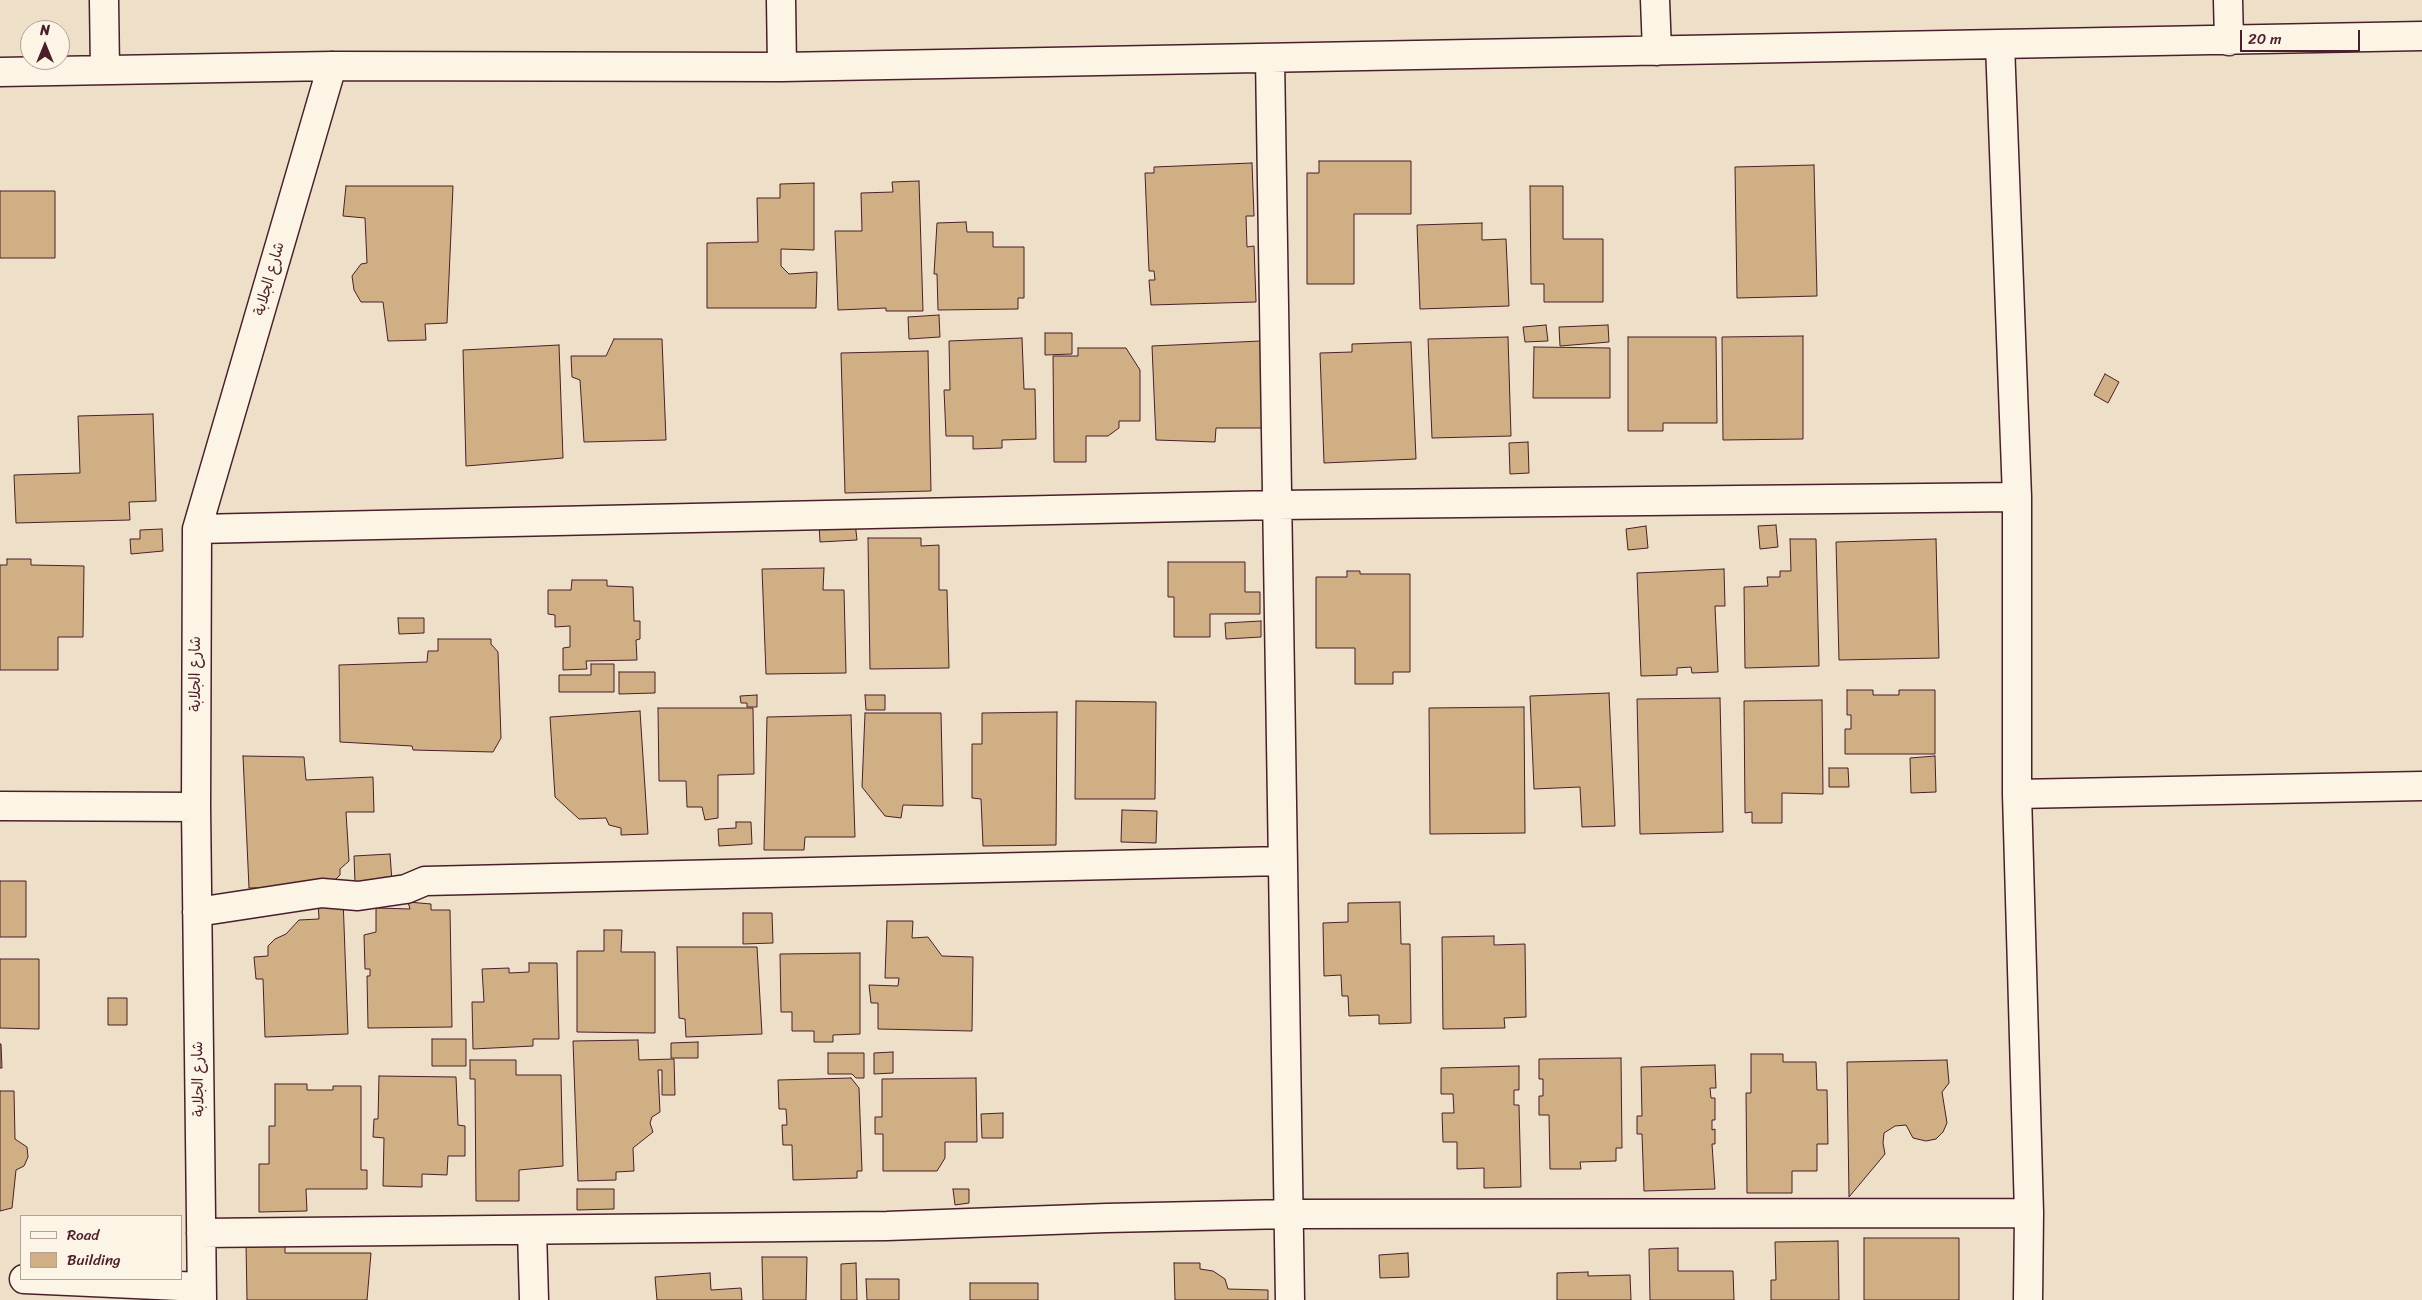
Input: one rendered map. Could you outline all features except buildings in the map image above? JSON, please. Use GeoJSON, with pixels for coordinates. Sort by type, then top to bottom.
{"type":"FeatureCollection","features":[{"type":"Feature","properties":{"kind":"street"},"geometry":{"type":"LineString","coordinates":[[104,0],[105,70]]}},
{"type":"Feature","properties":{"kind":"street"},"geometry":{"type":"LineString","coordinates":[[781,0],[782,67]]}},
{"type":"Feature","properties":{"kind":"street"},"geometry":{"type":"LineString","coordinates":[[1655,0],[1656,51]]}},
{"type":"Feature","properties":{"kind":"street"},"geometry":{"type":"LineString","coordinates":[[2228,0],[2237,40]]}},
{"type":"Feature","properties":{"kind":"street"},"geometry":{"type":"LineString","coordinates":[[2237,40],[2244,0]]}},
{"type":"Feature","properties":{"kind":"street"},"geometry":{"type":"LineString","coordinates":[[0,72],[332,66],[782,67],[2422,36]]}},
{"type":"Feature","properties":{"kind":"street"},"geometry":{"type":"LineString","coordinates":[[2000,44],[2017,497],[2017,794],[2029,1213],[2028,1300]]}},
{"type":"Feature","properties":{"kind":"street"},"geometry":{"type":"LineString","coordinates":[[1270,58],[1290,1300]]}},
{"type":"Feature","properties":{"kind":"street","name":"شارع الجلابة"},"geometry":{"type":"LineString","coordinates":[[202,1293],[196,807],[198,529],[332,66]]}},
{"type":"Feature","properties":{"kind":"street"},"geometry":{"type":"LineString","coordinates":[[198,529],[1276,505],[2017,497]]}},
{"type":"Feature","properties":{"kind":"street"},"geometry":{"type":"LineString","coordinates":[[2017,794],[2422,786]]}},
{"type":"Feature","properties":{"kind":"street"},"geometry":{"type":"LineString","coordinates":[[0,806],[196,807]]}},
{"type":"Feature","properties":{"kind":"street"},"geometry":{"type":"LineString","coordinates":[[197,912],[322,893],[358,896],[406,889],[426,881],[1282,861]]}},
{"type":"Feature","properties":{"kind":"street"},"geometry":{"type":"LineString","coordinates":[[201,1233],[887,1226],[1289,1214],[2029,1213]]}},
{"type":"Feature","properties":{"kind":"street"},"geometry":{"type":"LineString","coordinates":[[532,1231],[534,1300]]}},
{"type":"Feature","properties":{"kind":"street"},"geometry":{"type":"LineString","coordinates":[[0,1278],[20,1279]]}},
{"type":"Feature","properties":{"kind":"street"},"geometry":{"type":"LineString","coordinates":[[36,1280],[202,1293]]}}]}
